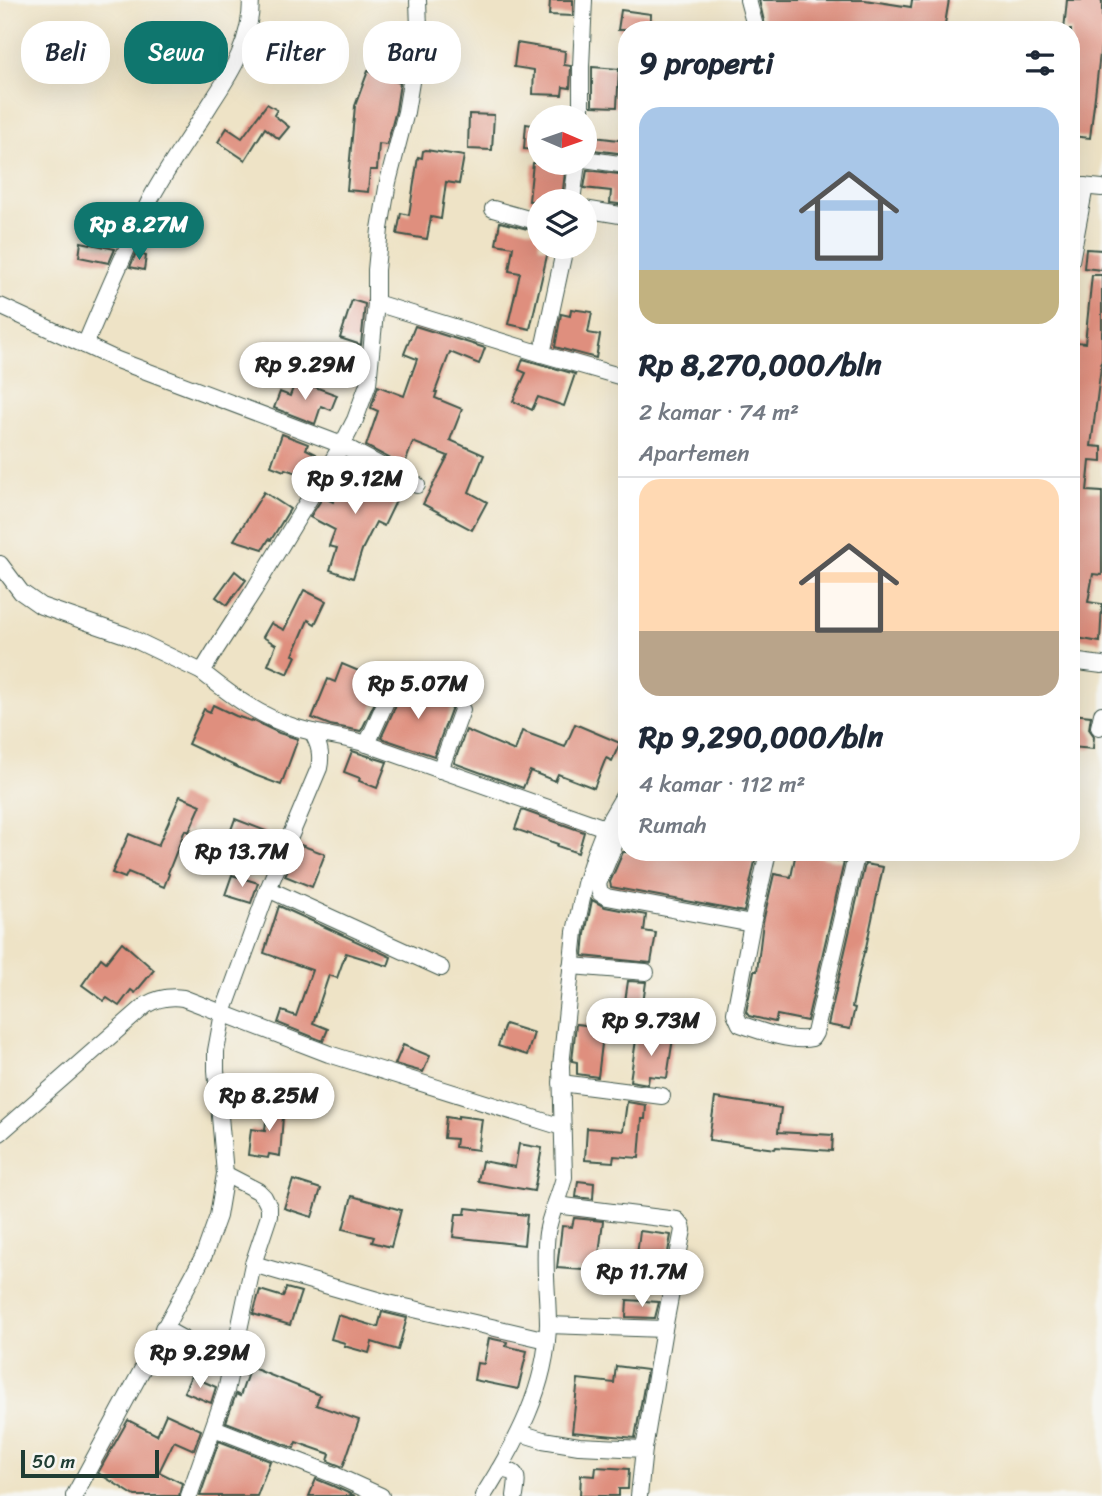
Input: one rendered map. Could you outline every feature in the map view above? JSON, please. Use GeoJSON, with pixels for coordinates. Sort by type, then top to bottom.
{"type":"FeatureCollection","features":[{"type":"Feature","properties":{"kind":"street"},"geometry":{"type":"LineString","coordinates":[[85,345],[123,255],[153,195],[236,65],[245,40],[251,0]]}},
{"type":"Feature","properties":{"kind":"street"},"geometry":{"type":"LineString","coordinates":[[202,672],[342,445],[355,420],[368,384],[380,229],[414,64],[419,29],[418,0]]}},
{"type":"Feature","properties":{"kind":"street"},"geometry":{"type":"LineString","coordinates":[[581,105],[584,0]]}},
{"type":"Feature","properties":{"kind":"street"},"geometry":{"type":"LineString","coordinates":[[748,0],[754,21]]}},
{"type":"Feature","properties":{"kind":"street"},"geometry":{"type":"LineString","coordinates":[[597,161],[618,164]]}},
{"type":"Feature","properties":{"kind":"street"},"geometry":{"type":"LineString","coordinates":[[1080,186],[1102,187]]}},
{"type":"Feature","properties":{"kind":"street"},"geometry":{"type":"LineString","coordinates":[[494,209],[527,219]]}},
{"type":"Feature","properties":{"kind":"street"},"geometry":{"type":"LineString","coordinates":[[597,211],[618,215]]}},
{"type":"Feature","properties":{"kind":"street"},"geometry":{"type":"LineString","coordinates":[[542,354],[562,259]]}},
{"type":"Feature","properties":{"kind":"street"},"geometry":{"type":"LineString","coordinates":[[376,303],[618,376]]}},
{"type":"Feature","properties":{"kind":"street"},"geometry":{"type":"LineString","coordinates":[[0,306],[117,360],[342,445],[417,485]]}},
{"type":"Feature","properties":{"kind":"street"},"geometry":{"type":"LineString","coordinates":[[0,564],[21,592],[41,606],[125,635],[202,672],[234,698],[265,716],[312,732],[367,744],[605,828]]}},
{"type":"Feature","properties":{"kind":"street"},"geometry":{"type":"LineString","coordinates":[[1080,662],[1102,664]]}},
{"type":"Feature","properties":{"kind":"street"},"geometry":{"type":"LineString","coordinates":[[367,744],[391,690]]}},
{"type":"Feature","properties":{"kind":"street"},"geometry":{"type":"LineString","coordinates":[[439,770],[462,710]]}},
{"type":"Feature","properties":{"kind":"street"},"geometry":{"type":"LineString","coordinates":[[74,1496],[204,1255],[218,1216],[225,1174],[216,1051],[223,1013],[268,889],[318,768],[320,750],[312,732]]}},
{"type":"Feature","properties":{"kind":"street"},"geometry":{"type":"LineString","coordinates":[[483,1496],[520,1433],[540,1381],[548,1333],[546,1246],[550,1218],[564,1177],[561,1083],[575,932],[584,884],[605,828],[618,806]]}},
{"type":"Feature","properties":{"kind":"street"},"geometry":{"type":"LineString","coordinates":[[618,836],[598,884],[600,893],[607,897],[752,924]]}},
{"type":"Feature","properties":{"kind":"street"},"geometry":{"type":"LineString","coordinates":[[766,861],[735,1008],[737,1018],[740,1024],[775,1035],[808,1039],[815,1033],[855,861]]}},
{"type":"Feature","properties":{"kind":"street"},"geometry":{"type":"LineString","coordinates":[[268,889],[441,968]]}},
{"type":"Feature","properties":{"kind":"street"},"geometry":{"type":"LineString","coordinates":[[571,965],[646,972]]}},
{"type":"Feature","properties":{"kind":"street"},"geometry":{"type":"LineString","coordinates":[[0,1133],[146,1005],[157,999],[173,996],[329,1054],[562,1128]]}},
{"type":"Feature","properties":{"kind":"street"},"geometry":{"type":"LineString","coordinates":[[561,1083],[662,1096]]}},
{"type":"Feature","properties":{"kind":"street"},"geometry":{"type":"LineString","coordinates":[[189,1496],[214,1428],[232,1366],[253,1264],[269,1216],[264,1197],[258,1191],[225,1174]]}},
{"type":"Feature","properties":{"kind":"street"},"geometry":{"type":"LineString","coordinates":[[556,1205],[677,1220],[683,1230],[644,1449],[639,1496]]}},
{"type":"Feature","properties":{"kind":"street"},"geometry":{"type":"LineString","coordinates":[[253,1264],[384,1302],[548,1333],[664,1329]]}},
{"type":"Feature","properties":{"kind":"street"},"geometry":{"type":"LineString","coordinates":[[163,1328],[232,1366]]}},
{"type":"Feature","properties":{"kind":"street"},"geometry":{"type":"LineString","coordinates":[[214,1428],[381,1496]]}},
{"type":"Feature","properties":{"kind":"street"},"geometry":{"type":"LineString","coordinates":[[520,1433],[579,1446],[644,1449]]}},
{"type":"Feature","properties":{"kind":"street"},"geometry":{"type":"LineString","coordinates":[[499,1470],[508,1470],[515,1474],[515,1496]]}},
{"type":"Feature","properties":{"kind":"building"},"geometry":{"type":"Polygon","coordinates":[[[550,0],[573,0],[573,16],[549,15],[550,0]]]}},
{"type":"Feature","properties":{"kind":"building"},"geometry":{"type":"Polygon","coordinates":[[[759,0],[865,0],[911,7],[912,0],[949,0],[946,21],[764,21],[759,0]]]}},
{"type":"Feature","properties":{"kind":"building"},"geometry":{"type":"Polygon","coordinates":[[[1067,0],[1102,0],[1102,37],[1090,138],[1080,137],[1080,21],[1065,21],[1067,0]]]}},
{"type":"Feature","properties":{"kind":"building"},"geometry":{"type":"Polygon","coordinates":[[[621,10],[651,14],[651,21],[619,21],[621,10]]]}},
{"type":"Feature","properties":{"kind":"building"},"geometry":{"type":"Polygon","coordinates":[[[517,43],[565,51],[564,65],[571,66],[570,88],[563,87],[562,95],[533,94],[534,70],[514,67],[517,43]]]}},
{"type":"Feature","properties":{"kind":"building"},"geometry":{"type":"Polygon","coordinates":[[[592,67],[618,69],[617,107],[592,105],[592,67]]]}},
{"type":"Feature","properties":{"kind":"building"},"geometry":{"type":"Polygon","coordinates":[[[363,84],[400,84],[387,145],[379,144],[377,170],[370,170],[368,192],[347,190],[355,106],[363,84]]]}},
{"type":"Feature","properties":{"kind":"building"},"geometry":{"type":"Polygon","coordinates":[[[267,104],[277,110],[274,115],[289,127],[279,139],[265,128],[245,160],[218,142],[227,128],[242,138],[267,104]]]}},
{"type":"Feature","properties":{"kind":"building"},"geometry":{"type":"Polygon","coordinates":[[[469,114],[494,115],[492,150],[468,149],[469,114]]]}},
{"type":"Feature","properties":{"kind":"building"},"geometry":{"type":"Polygon","coordinates":[[[526,124],[527,149],[524,149],[526,124]]]}},
{"type":"Feature","properties":{"kind":"building"},"geometry":{"type":"Polygon","coordinates":[[[597,137],[618,140],[618,153],[597,150],[597,137]]]}},
{"type":"Feature","properties":{"kind":"building"},"geometry":{"type":"Polygon","coordinates":[[[423,151],[464,156],[459,184],[446,182],[441,219],[431,217],[427,239],[397,234],[401,213],[409,215],[418,157],[422,158],[423,151]]]}},
{"type":"Feature","properties":{"kind":"building"},"geometry":{"type":"Polygon","coordinates":[[[597,171],[618,174],[618,204],[610,203],[611,191],[584,188],[586,175],[597,175],[597,171]]]}},
{"type":"Feature","properties":{"kind":"building"},"geometry":{"type":"Polygon","coordinates":[[[532,175],[565,175],[563,189],[530,189],[532,175]]]}},
{"type":"Feature","properties":{"kind":"building"},"geometry":{"type":"Polygon","coordinates":[[[500,222],[527,229],[527,259],[546,259],[530,329],[508,324],[520,273],[509,271],[513,247],[496,244],[500,222]]]}},
{"type":"Feature","properties":{"kind":"building"},"geometry":{"type":"Polygon","coordinates":[[[81,242],[115,249],[109,263],[79,257],[81,242]]]}},
{"type":"Feature","properties":{"kind":"building"},"geometry":{"type":"Polygon","coordinates":[[[1086,249],[1102,250],[1102,270],[1084,268],[1086,249]]]}},
{"type":"Feature","properties":{"kind":"building"},"geometry":{"type":"Polygon","coordinates":[[[136,253],[146,256],[144,270],[130,267],[136,253]]]}},
{"type":"Feature","properties":{"kind":"building"},"geometry":{"type":"Polygon","coordinates":[[[1092,275],[1102,275],[1102,359],[1091,446],[1102,447],[1102,462],[1090,461],[1087,491],[1102,492],[1102,575],[1093,574],[1088,602],[1102,604],[1100,642],[1080,639],[1080,342],[1085,343],[1092,275]]]}},
{"type":"Feature","properties":{"kind":"building"},"geometry":{"type":"Polygon","coordinates":[[[352,300],[365,304],[361,345],[340,338],[352,300]]]}},
{"type":"Feature","properties":{"kind":"building"},"geometry":{"type":"Polygon","coordinates":[[[571,309],[592,312],[588,333],[600,335],[596,358],[555,347],[561,314],[570,316],[571,309]]]}},
{"type":"Feature","properties":{"kind":"building"},"geometry":{"type":"Polygon","coordinates":[[[415,326],[485,348],[479,364],[450,352],[435,392],[435,398],[462,409],[450,440],[484,455],[469,492],[487,502],[472,530],[423,504],[448,456],[413,442],[404,466],[366,446],[378,411],[371,408],[378,386],[404,396],[417,359],[404,354],[415,326]]]}},
{"type":"Feature","properties":{"kind":"building"},"geometry":{"type":"Polygon","coordinates":[[[523,359],[575,374],[564,406],[538,397],[532,410],[513,401],[526,373],[519,370],[523,359]]]}},
{"type":"Feature","properties":{"kind":"building"},"geometry":{"type":"Polygon","coordinates":[[[296,380],[337,395],[331,410],[321,406],[315,424],[274,408],[280,392],[290,396],[296,380]]]}},
{"type":"Feature","properties":{"kind":"building"},"geometry":{"type":"Polygon","coordinates":[[[282,434],[308,444],[306,449],[316,454],[308,476],[271,466],[282,434]]]}},
{"type":"Feature","properties":{"kind":"building"},"geometry":{"type":"Polygon","coordinates":[[[352,464],[397,486],[391,499],[396,501],[384,526],[376,522],[362,550],[353,578],[330,570],[337,548],[329,546],[335,530],[310,517],[323,497],[333,502],[352,464]]]}},
{"type":"Feature","properties":{"kind":"building"},"geometry":{"type":"Polygon","coordinates":[[[264,492],[290,509],[263,549],[234,540],[264,492]]]}},
{"type":"Feature","properties":{"kind":"building"},"geometry":{"type":"Polygon","coordinates":[[[235,571],[246,580],[227,605],[216,597],[235,571]]]}},
{"type":"Feature","properties":{"kind":"building"},"geometry":{"type":"Polygon","coordinates":[[[304,590],[326,601],[315,624],[308,620],[288,674],[268,665],[276,645],[263,637],[271,623],[284,630],[304,590]]]}},
{"type":"Feature","properties":{"kind":"building"},"geometry":{"type":"Polygon","coordinates":[[[342,664],[385,682],[361,731],[330,725],[312,718],[328,679],[335,682],[342,664]]]}},
{"type":"Feature","properties":{"kind":"building"},"geometry":{"type":"Polygon","coordinates":[[[405,687],[453,704],[434,756],[381,738],[401,689],[404,690],[405,687]]]}},
{"type":"Feature","properties":{"kind":"building"},"geometry":{"type":"Polygon","coordinates":[[[213,705],[298,739],[281,785],[188,744],[204,709],[210,712],[213,705]]]}},
{"type":"Feature","properties":{"kind":"building"},"geometry":{"type":"Polygon","coordinates":[[[1080,715],[1091,716],[1089,729],[1094,736],[1093,749],[1080,748],[1080,715]]]}},
{"type":"Feature","properties":{"kind":"building"},"geometry":{"type":"Polygon","coordinates":[[[575,724],[618,742],[612,761],[606,758],[594,788],[558,774],[555,781],[530,771],[523,788],[454,763],[466,730],[515,751],[522,731],[565,747],[575,724]]]}},
{"type":"Feature","properties":{"kind":"building"},"geometry":{"type":"Polygon","coordinates":[[[352,751],[387,762],[377,788],[344,772],[352,751]]]}},
{"type":"Feature","properties":{"kind":"building"},"geometry":{"type":"Polygon","coordinates":[[[180,796],[201,805],[189,832],[185,830],[164,887],[128,872],[125,878],[112,873],[129,834],[158,846],[180,796]]]}},
{"type":"Feature","properties":{"kind":"building"},"geometry":{"type":"Polygon","coordinates":[[[522,810],[584,832],[578,853],[515,829],[522,810]]]}},
{"type":"Feature","properties":{"kind":"building"},"geometry":{"type":"Polygon","coordinates":[[[235,819],[266,831],[259,850],[228,838],[235,819]]]}},
{"type":"Feature","properties":{"kind":"building"},"geometry":{"type":"Polygon","coordinates":[[[298,844],[325,854],[312,887],[285,876],[298,844]]]}},
{"type":"Feature","properties":{"kind":"building"},"geometry":{"type":"Polygon","coordinates":[[[619,861],[755,861],[744,912],[611,887],[610,882],[619,861]]]}},
{"type":"Feature","properties":{"kind":"building"},"geometry":{"type":"Polygon","coordinates":[[[794,861],[844,862],[807,1021],[777,1015],[775,1022],[749,1016],[746,1012],[754,971],[757,971],[763,922],[774,874],[791,877],[794,861]]]}},
{"type":"Feature","properties":{"kind":"building"},"geometry":{"type":"Polygon","coordinates":[[[865,864],[883,867],[852,1007],[855,1008],[850,1029],[828,1025],[865,864]]]}},
{"type":"Feature","properties":{"kind":"building"},"geometry":{"type":"Polygon","coordinates":[[[232,875],[258,883],[251,903],[225,895],[232,875]]]}},
{"type":"Feature","properties":{"kind":"building"},"geometry":{"type":"Polygon","coordinates":[[[592,900],[605,907],[646,915],[644,931],[656,933],[651,963],[583,956],[592,900]]]}},
{"type":"Feature","properties":{"kind":"building"},"geometry":{"type":"Polygon","coordinates":[[[279,906],[391,957],[388,966],[346,953],[337,978],[329,975],[313,1023],[328,1029],[323,1041],[278,1023],[282,1011],[296,1016],[312,970],[264,953],[279,906]]]}},
{"type":"Feature","properties":{"kind":"building"},"geometry":{"type":"Polygon","coordinates":[[[122,942],[154,970],[135,993],[131,990],[119,1006],[107,998],[104,1001],[82,985],[101,958],[106,962],[122,942]]]}},
{"type":"Feature","properties":{"kind":"building"},"geometry":{"type":"Polygon","coordinates":[[[628,981],[646,982],[639,1033],[621,1030],[628,981]]]}},
{"type":"Feature","properties":{"kind":"building"},"geometry":{"type":"Polygon","coordinates":[[[505,1024],[534,1033],[527,1055],[498,1046],[505,1024]]]}},
{"type":"Feature","properties":{"kind":"building"},"geometry":{"type":"Polygon","coordinates":[[[576,1024],[604,1027],[598,1077],[577,1074],[577,1062],[572,1061],[576,1024]]]}},
{"type":"Feature","properties":{"kind":"building"},"geometry":{"type":"Polygon","coordinates":[[[637,1033],[673,1038],[667,1078],[649,1076],[648,1084],[630,1081],[637,1033]]]}},
{"type":"Feature","properties":{"kind":"building"},"geometry":{"type":"Polygon","coordinates":[[[403,1045],[430,1056],[423,1072],[395,1064],[403,1045]]]}},
{"type":"Feature","properties":{"kind":"building"},"geometry":{"type":"Polygon","coordinates":[[[715,1098],[781,1108],[778,1132],[833,1135],[832,1151],[775,1149],[709,1140],[715,1098]]]}},
{"type":"Feature","properties":{"kind":"building"},"geometry":{"type":"Polygon","coordinates":[[[268,1101],[284,1103],[280,1156],[269,1154],[268,1158],[248,1155],[251,1129],[265,1131],[268,1101]]]}},
{"type":"Feature","properties":{"kind":"building"},"geometry":{"type":"Polygon","coordinates":[[[627,1102],[646,1105],[645,1119],[642,1119],[639,1158],[614,1156],[613,1162],[585,1160],[587,1128],[623,1131],[627,1102]]]}},
{"type":"Feature","properties":{"kind":"building"},"geometry":{"type":"Polygon","coordinates":[[[458,1116],[482,1119],[478,1150],[455,1147],[456,1139],[444,1138],[446,1117],[458,1119],[458,1116]]]}},
{"type":"Feature","properties":{"kind":"building"},"geometry":{"type":"Polygon","coordinates":[[[519,1144],[542,1148],[534,1191],[478,1181],[482,1161],[515,1167],[519,1144]]]}},
{"type":"Feature","properties":{"kind":"building"},"geometry":{"type":"Polygon","coordinates":[[[293,1180],[321,1189],[312,1217],[284,1208],[293,1180]]]}},
{"type":"Feature","properties":{"kind":"building"},"geometry":{"type":"Polygon","coordinates":[[[578,1181],[594,1183],[593,1199],[576,1197],[578,1181]]]}},
{"type":"Feature","properties":{"kind":"building"},"geometry":{"type":"Polygon","coordinates":[[[352,1196],[401,1210],[391,1247],[372,1242],[374,1237],[343,1229],[352,1196]]]}},
{"type":"Feature","properties":{"kind":"building"},"geometry":{"type":"Polygon","coordinates":[[[466,1208],[527,1215],[524,1245],[453,1237],[456,1214],[465,1214],[466,1208]]]}},
{"type":"Feature","properties":{"kind":"building"},"geometry":{"type":"Polygon","coordinates":[[[574,1218],[603,1221],[597,1271],[557,1268],[562,1226],[572,1227],[574,1218]]]}},
{"type":"Feature","properties":{"kind":"building"},"geometry":{"type":"Polygon","coordinates":[[[640,1231],[671,1235],[664,1275],[635,1271],[640,1231]]]}},
{"type":"Feature","properties":{"kind":"building"},"geometry":{"type":"Polygon","coordinates":[[[286,1288],[301,1292],[290,1325],[253,1314],[260,1290],[283,1297],[286,1288]]]}},
{"type":"Feature","properties":{"kind":"building"},"geometry":{"type":"Polygon","coordinates":[[[627,1300],[659,1302],[655,1318],[626,1317],[627,1300]]]}},
{"type":"Feature","properties":{"kind":"building"},"geometry":{"type":"Polygon","coordinates":[[[382,1312],[407,1318],[398,1350],[372,1342],[369,1353],[331,1339],[338,1315],[378,1327],[382,1312]]]}},
{"type":"Feature","properties":{"kind":"building"},"geometry":{"type":"Polygon","coordinates":[[[489,1338],[527,1351],[518,1389],[474,1380],[477,1363],[484,1364],[489,1338]]]}},
{"type":"Feature","properties":{"kind":"building"},"geometry":{"type":"Polygon","coordinates":[[[616,1366],[647,1370],[635,1438],[572,1432],[578,1379],[614,1383],[616,1366]]]}},
{"type":"Feature","properties":{"kind":"building"},"geometry":{"type":"Polygon","coordinates":[[[250,1367],[320,1395],[316,1405],[359,1420],[343,1467],[328,1461],[330,1454],[296,1442],[294,1448],[226,1422],[236,1394],[240,1396],[250,1367]]]}},
{"type":"Feature","properties":{"kind":"building"},"geometry":{"type":"Polygon","coordinates":[[[191,1376],[216,1387],[211,1403],[184,1392],[191,1376]]]}},
{"type":"Feature","properties":{"kind":"building"},"geometry":{"type":"Polygon","coordinates":[[[166,1414],[201,1430],[194,1450],[174,1441],[159,1472],[182,1483],[179,1496],[135,1496],[98,1473],[128,1420],[157,1435],[166,1414]]]}},
{"type":"Feature","properties":{"kind":"building"},"geometry":{"type":"Polygon","coordinates":[[[219,1441],[270,1461],[257,1496],[200,1496],[219,1441]]]}},
{"type":"Feature","properties":{"kind":"building"},"geometry":{"type":"Polygon","coordinates":[[[596,1467],[629,1469],[628,1489],[619,1489],[619,1496],[580,1496],[581,1475],[595,1476],[596,1467]]]}},
{"type":"Feature","properties":{"kind":"building"},"geometry":{"type":"Polygon","coordinates":[[[316,1479],[333,1486],[355,1496],[309,1496],[316,1479]]]}}]}
